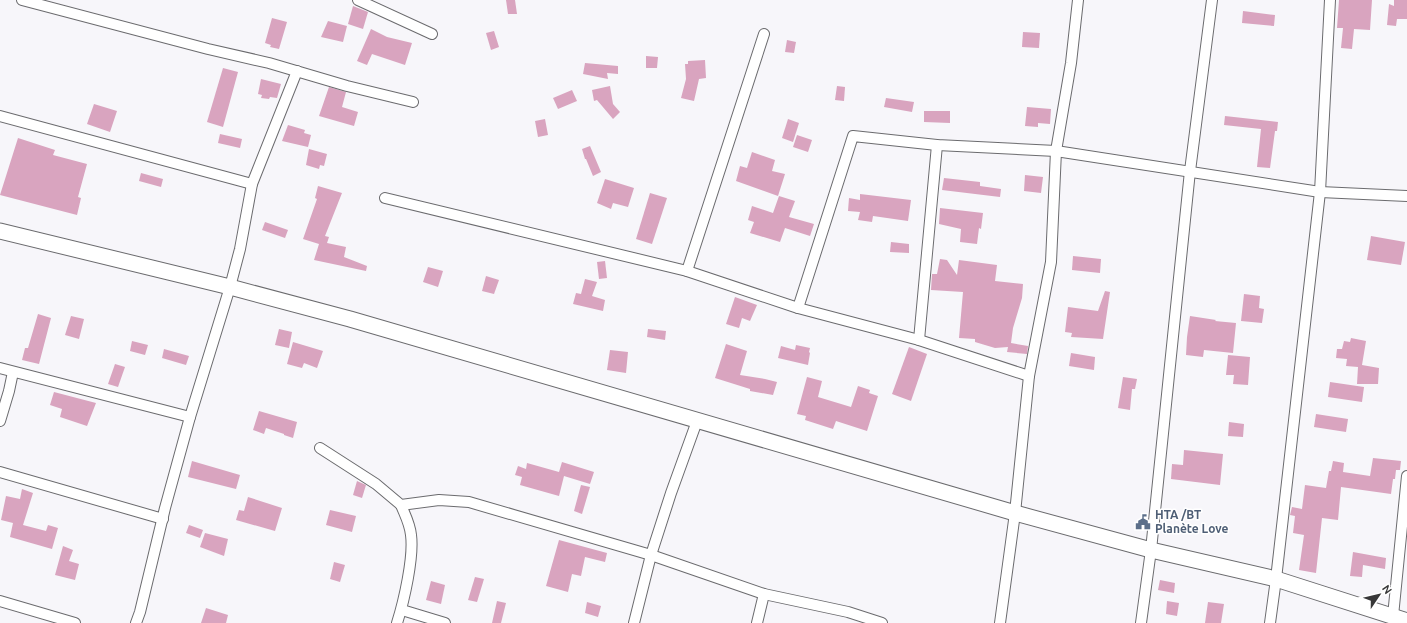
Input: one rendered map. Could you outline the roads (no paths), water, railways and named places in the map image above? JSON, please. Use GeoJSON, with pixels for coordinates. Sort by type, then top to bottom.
{"type":"FeatureCollection","features":[{"type":"Feature","properties":{"kind":"street"},"geometry":{"type":"LineString","coordinates":[[22,0],[201,47],[269,63],[347,86],[413,102]]}},
{"type":"Feature","properties":{"kind":"street"},"geometry":{"type":"LineString","coordinates":[[358,0],[432,34]]}},
{"type":"Feature","properties":{"kind":"street"},"geometry":{"type":"LineString","coordinates":[[1000,623],[1029,376],[1050,262],[1056,151],[1071,63],[1078,0]]}},
{"type":"Feature","properties":{"kind":"street"},"geometry":{"type":"LineString","coordinates":[[1141,623],[1151,550],[1190,171],[1212,0]]}},
{"type":"Feature","properties":{"kind":"street"},"geometry":{"type":"LineString","coordinates":[[1270,623],[1320,192],[1330,0]]}},
{"type":"Feature","properties":{"kind":"street"},"geometry":{"type":"LineString","coordinates":[[687,271],[764,34]]}},
{"type":"Feature","properties":{"kind":"street"},"geometry":{"type":"LineString","coordinates":[[136,623],[190,418],[230,287],[240,249],[252,184],[298,71]]}},
{"type":"Feature","properties":{"kind":"street"},"geometry":{"type":"LineString","coordinates":[[0,116],[252,184]]}},
{"type":"Feature","properties":{"kind":"street"},"geometry":{"type":"LineString","coordinates":[[798,308],[853,136],[937,145],[1056,151],[1320,192],[1407,196]]}},
{"type":"Feature","properties":{"kind":"street"},"geometry":{"type":"LineString","coordinates":[[918,340],[937,145]]}},
{"type":"Feature","properties":{"kind":"street"},"geometry":{"type":"LineString","coordinates":[[385,198],[687,271],[798,308],[918,340],[1029,376]]}},
{"type":"Feature","properties":{"kind":"street"},"geometry":{"type":"LineString","coordinates":[[0,231],[230,287],[350,319],[1014,513],[1151,550],[1276,579],[1407,621]]}},
{"type":"Feature","properties":{"kind":"street"},"geometry":{"type":"LineString","coordinates":[[0,368],[190,418]]}},
{"type":"Feature","properties":{"kind":"street"},"geometry":{"type":"LineString","coordinates":[[0,421],[13,372]]}},
{"type":"Feature","properties":{"kind":"street"},"geometry":{"type":"LineString","coordinates":[[634,623],[651,556],[671,493],[697,421]]}},
{"type":"Feature","properties":{"kind":"street"},"geometry":{"type":"LineString","coordinates":[[320,448],[376,484],[401,505],[411,536],[411,556],[402,610],[397,623]]}},
{"type":"Feature","properties":{"kind":"street"},"geometry":{"type":"LineString","coordinates":[[0,472],[163,519]]}},
{"type":"Feature","properties":{"kind":"street"},"geometry":{"type":"LineString","coordinates":[[1393,616],[1407,476]]}},
{"type":"Feature","properties":{"kind":"street"},"geometry":{"type":"LineString","coordinates":[[401,505],[439,500],[469,502],[651,556],[764,594],[848,612],[882,623]]}},
{"type":"Feature","properties":{"kind":"street"},"geometry":{"type":"LineString","coordinates":[[757,623],[764,594]]}},
{"type":"Feature","properties":{"kind":"street"},"geometry":{"type":"LineString","coordinates":[[0,601],[74,623]]}},
{"type":"Feature","properties":{"kind":"street"},"geometry":{"type":"LineString","coordinates":[[402,610],[445,623]]}},
{"type":"Feature","properties":{"kind":"place","name":"HTA /BT Planète Love"},"geometry":{"type":"Point","coordinates":[1143,522]}}]}
